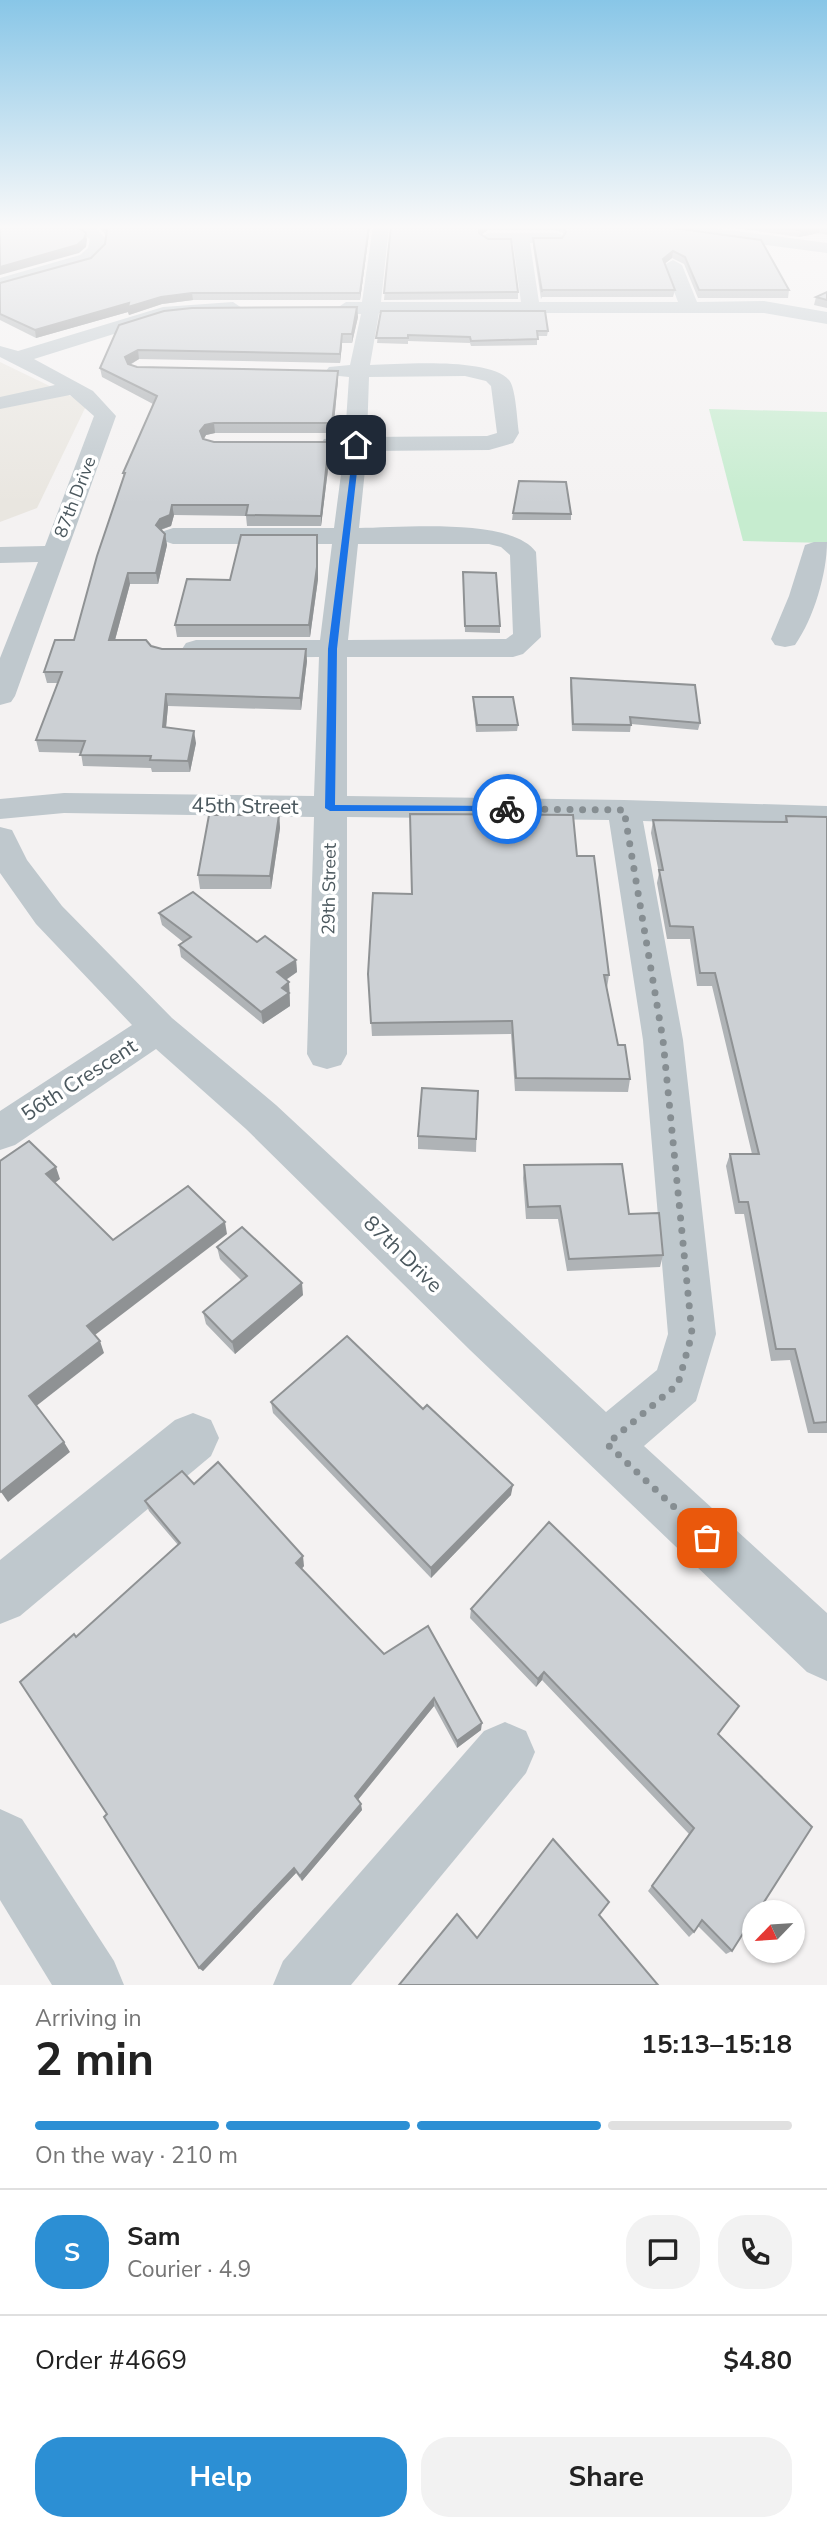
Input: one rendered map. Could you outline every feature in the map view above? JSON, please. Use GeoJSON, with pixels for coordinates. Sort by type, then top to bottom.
{"type":"FeatureCollection","features":[{"type":"Feature","properties":{"kind":"street"},"geometry":{"type":"LineString","coordinates":[[7,354],[142,319]]}},
{"type":"Feature","properties":{"kind":"street","name":"29th Street"},"geometry":{"type":"LineString","coordinates":[[327,1054],[332,649],[356,445],[359,372],[369,319]]}},
{"type":"Feature","properties":{"kind":"street","name":"87th Drive"},"geometry":{"type":"LineString","coordinates":[[0,696],[105,416],[97,404],[72,388],[7,354]]}},
{"type":"Feature","properties":{"kind":"street"},"geometry":{"type":"LineString","coordinates":[[305,444],[489,443],[505,438],[508,433],[501,384],[493,377],[465,370],[318,371]]}},
{"type":"Feature","properties":{"kind":"street"},"geometry":{"type":"LineString","coordinates":[[0,403],[72,388]]}},
{"type":"Feature","properties":{"kind":"street"},"geometry":{"type":"LineString","coordinates":[[163,649],[500,649],[513,648],[527,637],[523,552],[510,542],[491,536],[173,536]]}},
{"type":"Feature","properties":{"kind":"street"},"geometry":{"type":"LineString","coordinates":[[785,639],[804,593],[812,568],[814,550],[827,550]]}},
{"type":"Feature","properties":{"kind":"street"},"geometry":{"type":"LineString","coordinates":[[0,555],[53,554]]}},
{"type":"Feature","properties":{"kind":"street","name":"45th Street"},"geometry":{"type":"LineString","coordinates":[[0,809],[64,803],[624,810],[827,817]]}},
{"type":"Feature","properties":{"kind":"street"},"geometry":{"type":"LineString","coordinates":[[607,1444],[678,1384],[692,1334],[663,1040],[624,810]]}},
{"type":"Feature","properties":{"kind":"street","name":"87th Drive"},"geometry":{"type":"LineString","coordinates":[[0,838],[11,863],[49,915],[158,1028],[261,1117],[487,1334],[827,1652]]}},
{"type":"Feature","properties":{"kind":"street","name":"56th Crescent"},"geometry":{"type":"LineString","coordinates":[[0,1133],[158,1028]]}},
{"type":"Feature","properties":{"kind":"street"},"geometry":{"type":"LineString","coordinates":[[0,1596],[193,1438]]}},
{"type":"Feature","properties":{"kind":"street"},"geometry":{"type":"LineString","coordinates":[[307,1985],[505,1752]]}},
{"type":"Feature","properties":{"kind":"street"},"geometry":{"type":"LineString","coordinates":[[0,1841],[90,1985]]}},
{"type":"Feature","properties":{"kind":"shaded area"},"geometry":{"type":"Polygon","coordinates":[[[0,362],[87,404],[37,508],[0,522],[0,362]]]}},
{"type":"Feature","properties":{"kind":"green space"},"geometry":{"type":"Polygon","coordinates":[[[709,409],[827,412],[827,543],[743,541],[709,409]]]}},
{"type":"Feature","properties":{"kind":"building"},"geometry":{"type":"Polygon","coordinates":[[[10,319],[75,319],[35,330],[10,319]]]}},
{"type":"Feature","properties":{"kind":"building"},"geometry":{"type":"Polygon","coordinates":[[[139,319],[355,319],[352,334],[342,334],[340,354],[138,350],[125,357],[128,364],[137,367],[338,371],[332,423],[214,423],[205,425],[200,431],[203,439],[214,442],[329,442],[321,516],[246,515],[248,505],[172,505],[170,515],[160,519],[156,525],[165,534],[156,573],[128,573],[109,640],[146,640],[151,646],[162,649],[306,649],[300,698],[166,694],[163,727],[194,731],[188,761],[150,760],[151,756],[80,755],[85,741],[36,740],[62,672],[44,672],[55,640],[74,640],[123,473],[157,396],[100,368],[119,325],[139,319]]]}},
{"type":"Feature","properties":{"kind":"building"},"geometry":{"type":"Polygon","coordinates":[[[380,319],[546,319],[548,331],[537,331],[538,339],[471,341],[470,337],[408,335],[408,338],[376,338],[380,319]]]}},
{"type":"Feature","properties":{"kind":"building"},"geometry":{"type":"Polygon","coordinates":[[[519,481],[566,482],[571,514],[513,513],[519,481]]]}},
{"type":"Feature","properties":{"kind":"building"},"geometry":{"type":"Polygon","coordinates":[[[241,535],[317,535],[317,567],[309,625],[175,625],[187,579],[230,580],[241,535]]]}},
{"type":"Feature","properties":{"kind":"building"},"geometry":{"type":"Polygon","coordinates":[[[463,572],[496,573],[500,626],[465,626],[463,572]]]}},
{"type":"Feature","properties":{"kind":"building"},"geometry":{"type":"Polygon","coordinates":[[[571,678],[695,685],[700,723],[630,717],[631,725],[573,724],[571,678]]]}},
{"type":"Feature","properties":{"kind":"building"},"geometry":{"type":"Polygon","coordinates":[[[473,697],[513,697],[518,725],[477,725],[473,697]]]}},
{"type":"Feature","properties":{"kind":"building"},"geometry":{"type":"Polygon","coordinates":[[[410,814],[573,815],[577,856],[594,856],[609,975],[604,975],[618,1045],[625,1045],[630,1079],[516,1078],[512,1021],[371,1023],[368,974],[373,893],[412,894],[410,814]]]}},
{"type":"Feature","properties":{"kind":"building"},"geometry":{"type":"Polygon","coordinates":[[[209,815],[279,815],[270,876],[198,875],[209,815]]]}},
{"type":"Feature","properties":{"kind":"building"},"geometry":{"type":"Polygon","coordinates":[[[786,816],[827,817],[827,1422],[814,1423],[795,1349],[776,1349],[748,1202],[739,1202],[730,1154],[759,1154],[715,973],[700,973],[693,927],[670,926],[653,820],[787,822],[786,816]]]}},
{"type":"Feature","properties":{"kind":"building"},"geometry":{"type":"Polygon","coordinates":[[[193,892],[257,942],[265,936],[296,960],[277,972],[289,982],[282,988],[289,993],[261,1012],[179,945],[191,937],[159,913],[193,892]]]}},
{"type":"Feature","properties":{"kind":"building"},"geometry":{"type":"Polygon","coordinates":[[[422,1088],[478,1091],[476,1139],[418,1136],[422,1088]]]}},
{"type":"Feature","properties":{"kind":"building"},"geometry":{"type":"Polygon","coordinates":[[[29,1141],[56,1167],[46,1174],[113,1240],[188,1186],[225,1222],[87,1326],[100,1341],[29,1396],[64,1442],[1,1492],[0,1161],[29,1141]]]}},
{"type":"Feature","properties":{"kind":"building"},"geometry":{"type":"Polygon","coordinates":[[[622,1164],[629,1214],[659,1213],[663,1255],[569,1259],[560,1206],[528,1207],[524,1165],[622,1164]]]}},
{"type":"Feature","properties":{"kind":"building"},"geometry":{"type":"Polygon","coordinates":[[[242,1227],[302,1283],[232,1342],[203,1312],[247,1276],[217,1247],[242,1227]]]}},
{"type":"Feature","properties":{"kind":"building"},"geometry":{"type":"Polygon","coordinates":[[[347,1336],[423,1409],[427,1405],[513,1485],[431,1568],[271,1402],[347,1336]]]}},
{"type":"Feature","properties":{"kind":"building"},"geometry":{"type":"Polygon","coordinates":[[[218,1462],[303,1556],[296,1563],[384,1654],[428,1626],[482,1723],[457,1741],[434,1698],[355,1796],[361,1804],[300,1876],[294,1868],[199,1968],[104,1817],[107,1814],[20,1682],[74,1634],[76,1637],[180,1543],[145,1501],[182,1471],[194,1484],[218,1462]]]}},
{"type":"Feature","properties":{"kind":"building"},"geometry":{"type":"Polygon","coordinates":[[[549,1522],[739,1706],[718,1734],[812,1827],[765,1900],[742,1900],[742,1935],[732,1951],[702,1920],[694,1932],[652,1886],[694,1828],[544,1672],[538,1679],[471,1609],[549,1522]]]}},
{"type":"Feature","properties":{"kind":"building"},"geometry":{"type":"Polygon","coordinates":[[[553,1839],[609,1902],[599,1915],[658,1985],[399,1985],[457,1914],[477,1938],[553,1839]]]}},
{"type":"Feature","properties":{"kind":"way so far"},"geometry":{"type":"LineString","coordinates":[[507,809],[624,810],[663,1040],[692,1334],[678,1384],[607,1444],[707,1538]]}},
{"type":"Feature","properties":{"kind":"route"},"geometry":{"type":"LineString","coordinates":[[356,445],[332,649],[330,808],[507,809]]}}]}
